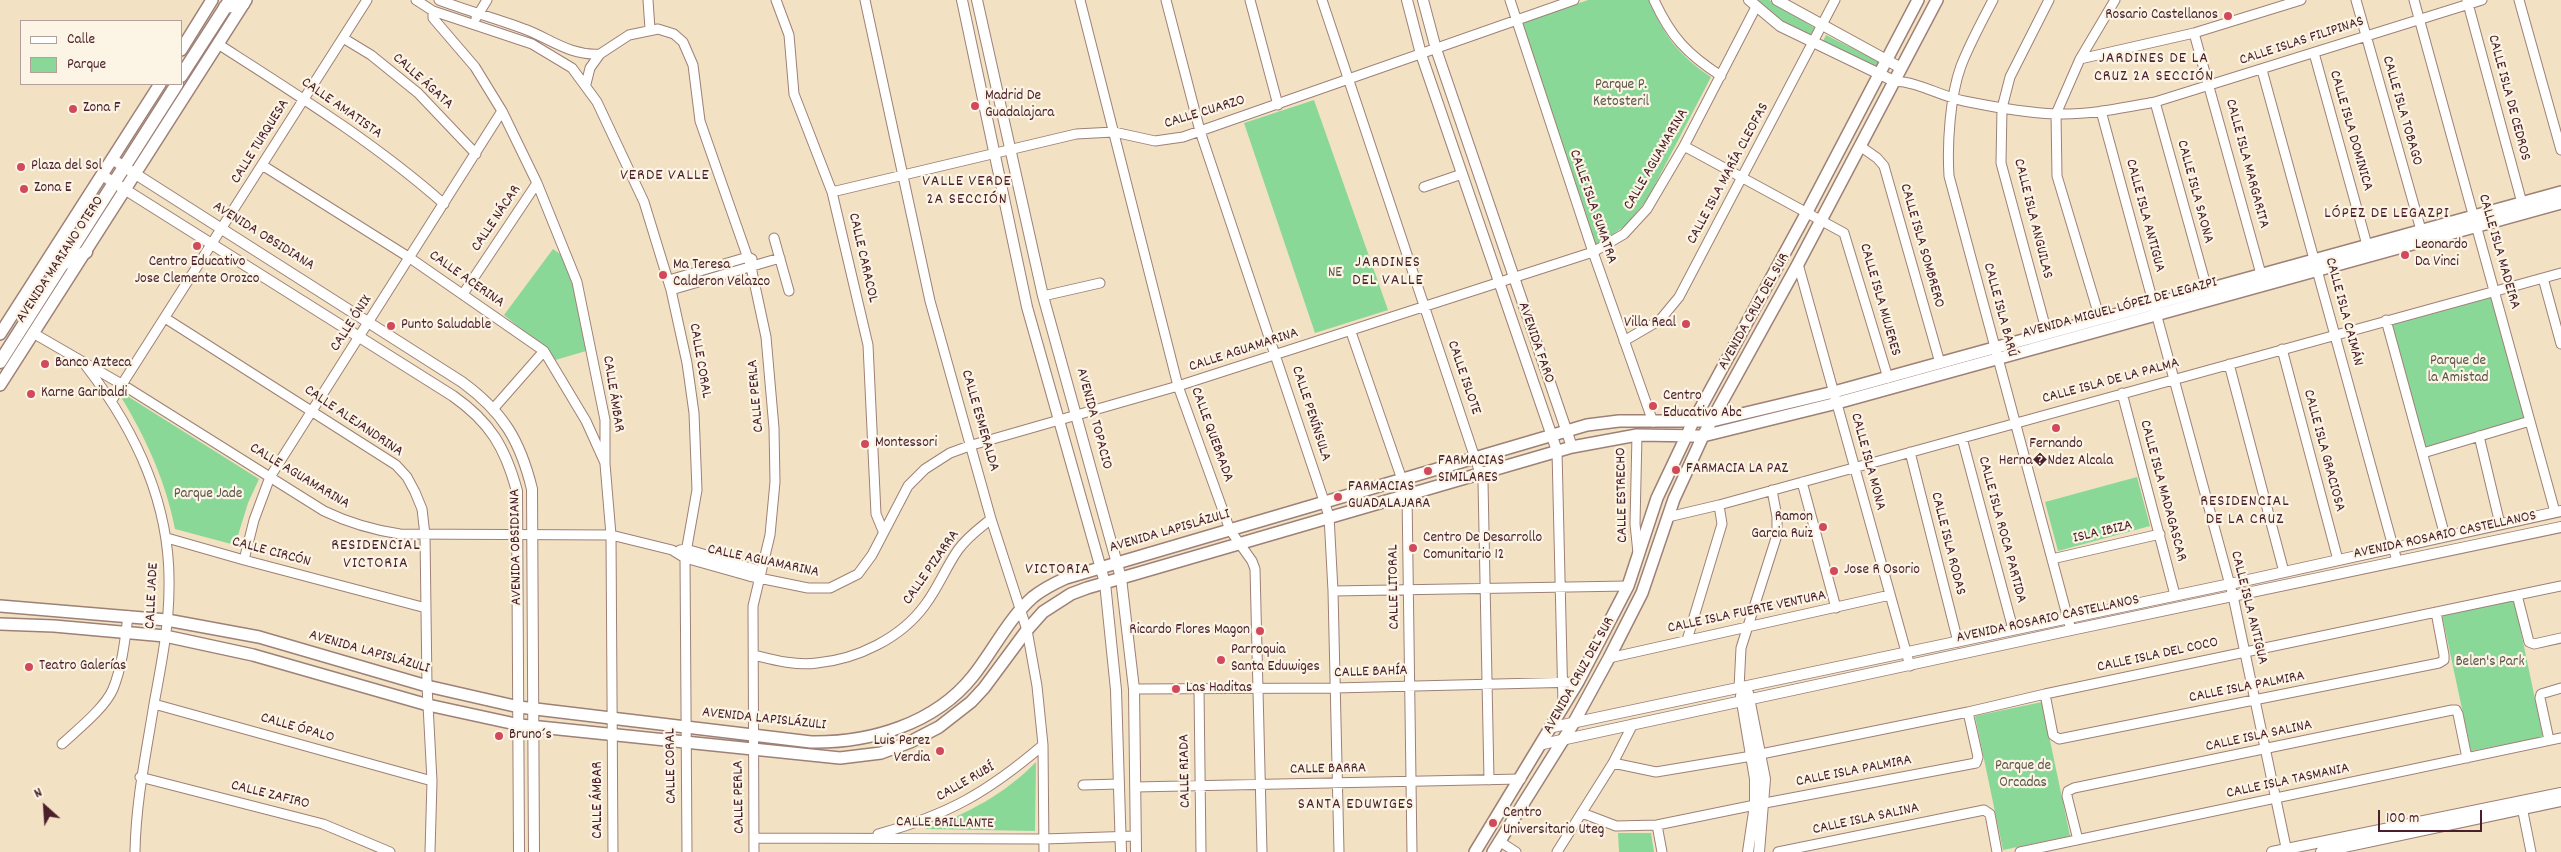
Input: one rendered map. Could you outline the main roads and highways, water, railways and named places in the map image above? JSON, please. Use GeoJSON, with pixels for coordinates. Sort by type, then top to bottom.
{"type":"FeatureCollection","features":[{"type":"Feature","properties":{"kind":"main road"},"geometry":{"type":"LineString","coordinates":[[182,48],[212,0]]}},
{"type":"Feature","properties":{"kind":"main road","name":"AVENIDA CRUZ DEL SUR"},"geometry":{"type":"LineString","coordinates":[[1475,852],[1564,708],[1628,586],[1657,498],[1693,422],[1808,212],[1918,0]]}},
{"type":"Feature","properties":{"kind":"main road","name":"AVENIDA CRUZ DEL SUR"},"geometry":{"type":"LineString","coordinates":[[1493,852],[1573,724],[1609,658],[1642,593],[1674,499],[1703,436],[1798,264],[1937,0]]}},
{"type":"Feature","properties":{"kind":"main road"},"geometry":{"type":"LineString","coordinates":[[182,74],[228,4],[245,2]]}},
{"type":"Feature","properties":{"kind":"main road","name":"AVENIDA MARIANO OTERO"},"geometry":{"type":"LineString","coordinates":[[0,385],[245,2]]}},
{"type":"Feature","properties":{"kind":"main road","name":"AVENIDA MARIANO OTERO"},"geometry":{"type":"LineString","coordinates":[[0,334],[159,85]]}},
{"type":"Feature","properties":{"kind":"main road","name":"AVENIDA MARIANO OTERO"},"geometry":{"type":"LineString","coordinates":[[0,362],[175,85]]}},
{"type":"Feature","properties":{"kind":"main road","name":"AVENIDA MIGUEL LÓPEZ DE LEGAZPI"},"geometry":{"type":"LineString","coordinates":[[1686,437],[1703,436],[2474,221],[2522,202],[2561,192]]}},
{"type":"Feature","properties":{"kind":"main road","name":"AVENIDA MIGUEL LÓPEZ DE LEGAZPI"},"geometry":{"type":"LineString","coordinates":[[1693,422],[1712,421],[1835,398],[1888,378],[1940,363],[1996,353],[2047,334],[2100,319],[2155,309],[2207,290],[2262,274],[2316,265],[2368,245],[2422,230],[2561,203]]}},
{"type":"Feature","properties":{"kind":"main road"},"geometry":{"type":"LineString","coordinates":[[61,266],[86,252]]}},
{"type":"Feature","properties":{"kind":"main road"},"geometry":{"type":"LineString","coordinates":[[0,374],[9,349]]}},
{"type":"Feature","properties":{"kind":"main road","name":"AVENIDA LAPISLÁZULI"},"geometry":{"type":"LineString","coordinates":[[0,606],[167,620],[259,637],[427,686],[520,708],[828,742],[880,734],[906,725],[933,712],[954,696],[972,677],[1020,610],[1049,586],[1066,578],[1567,431],[1608,421],[1693,422]]}},
{"type":"Feature","properties":{"kind":"main road","name":"AVENIDA LAPISLÁZULI"},"geometry":{"type":"LineString","coordinates":[[0,624],[165,636],[254,655],[428,705],[520,725],[840,758],[881,753],[910,742],[939,726],[971,702],[984,688],[1027,630],[1043,612],[1071,594],[1329,516],[1572,447],[1637,435],[1686,437]]}},
{"type":"Feature","properties":{"kind":"place","name":"Rosario Castellanos"},"geometry":{"type":"Point","coordinates":[2228,16]}},
{"type":"Feature","properties":{"kind":"place","name":"Madrid De Guadalajara"},"geometry":{"type":"Point","coordinates":[975,106]}},
{"type":"Feature","properties":{"kind":"place","name":"Zona F"},"geometry":{"type":"Point","coordinates":[73,109]}},
{"type":"Feature","properties":{"kind":"place","name":"Plaza del Sol"},"geometry":{"type":"Point","coordinates":[21,167]}},
{"type":"Feature","properties":{"kind":"place","name":"Zona E"},"geometry":{"type":"Point","coordinates":[24,189]}},
{"type":"Feature","properties":{"kind":"place","name":"Centro Educativo Jose Clemente Orozco"},"geometry":{"type":"Point","coordinates":[197,246]}},
{"type":"Feature","properties":{"kind":"place","name":"Leonardo Da Vinci"},"geometry":{"type":"Point","coordinates":[2405,255]}},
{"type":"Feature","properties":{"kind":"place","name":"Ma Teresa Calderon Velazco"},"geometry":{"type":"Point","coordinates":[663,275]}},
{"type":"Feature","properties":{"kind":"place","name":"Villa Real"},"geometry":{"type":"Point","coordinates":[1686,324]}},
{"type":"Feature","properties":{"kind":"place","name":"Punto Saludable"},"geometry":{"type":"Point","coordinates":[391,326]}},
{"type":"Feature","properties":{"kind":"place","name":"Banco Azteca"},"geometry":{"type":"Point","coordinates":[45,364]}},
{"type":"Feature","properties":{"kind":"place","name":"Karne Garibaldi"},"geometry":{"type":"Point","coordinates":[31,394]}},
{"type":"Feature","properties":{"kind":"place","name":"Centro Educativo Abc"},"geometry":{"type":"Point","coordinates":[1653,406]}},
{"type":"Feature","properties":{"kind":"place","name":"Fernando Herna�Ndez Alcala"},"geometry":{"type":"Point","coordinates":[2056,428]}},
{"type":"Feature","properties":{"kind":"place","name":"Montessori"},"geometry":{"type":"Point","coordinates":[865,444]}},
{"type":"Feature","properties":{"kind":"place","name":"FARMACIA LA PAZ"},"geometry":{"type":"Point","coordinates":[1676,470]}},
{"type":"Feature","properties":{"kind":"place","name":"FARMACIAS SIMILARES"},"geometry":{"type":"Point","coordinates":[1428,471]}},
{"type":"Feature","properties":{"kind":"place","name":"FARMACIAS GUADALAJARA"},"geometry":{"type":"Point","coordinates":[1338,497]}},
{"type":"Feature","properties":{"kind":"place","name":"Ramon Garcia Ruiz"},"geometry":{"type":"Point","coordinates":[1823,527]}},
{"type":"Feature","properties":{"kind":"place","name":"Centro De Desarrollo Comunitario 12"},"geometry":{"type":"Point","coordinates":[1413,548]}},
{"type":"Feature","properties":{"kind":"place","name":"Jose R Osorio"},"geometry":{"type":"Point","coordinates":[1834,571]}},
{"type":"Feature","properties":{"kind":"place","name":"Ricardo Flores Magon"},"geometry":{"type":"Point","coordinates":[1260,631]}},
{"type":"Feature","properties":{"kind":"place","name":"Parroquia Santa Eduwiges"},"geometry":{"type":"Point","coordinates":[1221,660]}},
{"type":"Feature","properties":{"kind":"place","name":"Teatro Galerías"},"geometry":{"type":"Point","coordinates":[29,667]}},
{"type":"Feature","properties":{"kind":"place","name":"Las Haditas"},"geometry":{"type":"Point","coordinates":[1176,689]}},
{"type":"Feature","properties":{"kind":"place","name":"Bruno´s"},"geometry":{"type":"Point","coordinates":[499,736]}},
{"type":"Feature","properties":{"kind":"place","name":"Luis Perez Verdia"},"geometry":{"type":"Point","coordinates":[940,751]}},
{"type":"Feature","properties":{"kind":"place","name":"Centro Universitario Uteg"},"geometry":{"type":"Point","coordinates":[1493,823]}},
{"type":"Feature","properties":{"kind":"district","name":"JARDINES DE LA CRUZ 2A SECCIÓN"},"geometry":{"type":"Point","coordinates":[2154,69]}},
{"type":"Feature","properties":{"kind":"district","name":"VERDE VALLE"},"geometry":{"type":"Point","coordinates":[665,177]}},
{"type":"Feature","properties":{"kind":"district","name":"VALLE VERDE 2A SECCIÓN"},"geometry":{"type":"Point","coordinates":[967,192]}},
{"type":"Feature","properties":{"kind":"district","name":"LÓPEZ DE LEGAZPI"},"geometry":{"type":"Point","coordinates":[2387,215]}},
{"type":"Feature","properties":{"kind":"district","name":"JARDINES DEL VALLE"},"geometry":{"type":"Point","coordinates":[1388,273]}},
{"type":"Feature","properties":{"kind":"district","name":"RESIDENCIAL DE LA CRUZ"},"geometry":{"type":"Point","coordinates":[2245,512]}},
{"type":"Feature","properties":{"kind":"district","name":"RESIDENCIAL VICTORIA"},"geometry":{"type":"Point","coordinates":[376,556]}},
{"type":"Feature","properties":{"kind":"district","name":"VICTORIA"},"geometry":{"type":"Point","coordinates":[1058,571]}},
{"type":"Feature","properties":{"kind":"district","name":"SANTA EDUWIGES"},"geometry":{"type":"Point","coordinates":[1356,806]}},
{"type":"Feature","properties":{"kind":"park label","name":"Parque P. Ketosteril"},"geometry":{"type":"Point","coordinates":[1621,94]}},
{"type":"Feature","properties":{"kind":"park label","name":"NE"},"geometry":{"type":"Point","coordinates":[1335,274]}},
{"type":"Feature","properties":{"kind":"park label","name":"Parque de la Amistad"},"geometry":{"type":"Point","coordinates":[2458,370]}},
{"type":"Feature","properties":{"kind":"park label","name":"Parque Jade"},"geometry":{"type":"Point","coordinates":[208,495]}},
{"type":"Feature","properties":{"kind":"park label","name":"Belen's Park"},"geometry":{"type":"Point","coordinates":[2490,663]}},
{"type":"Feature","properties":{"kind":"park label","name":"Parque de Orcadas"},"geometry":{"type":"Point","coordinates":[2023,776]}}]}
